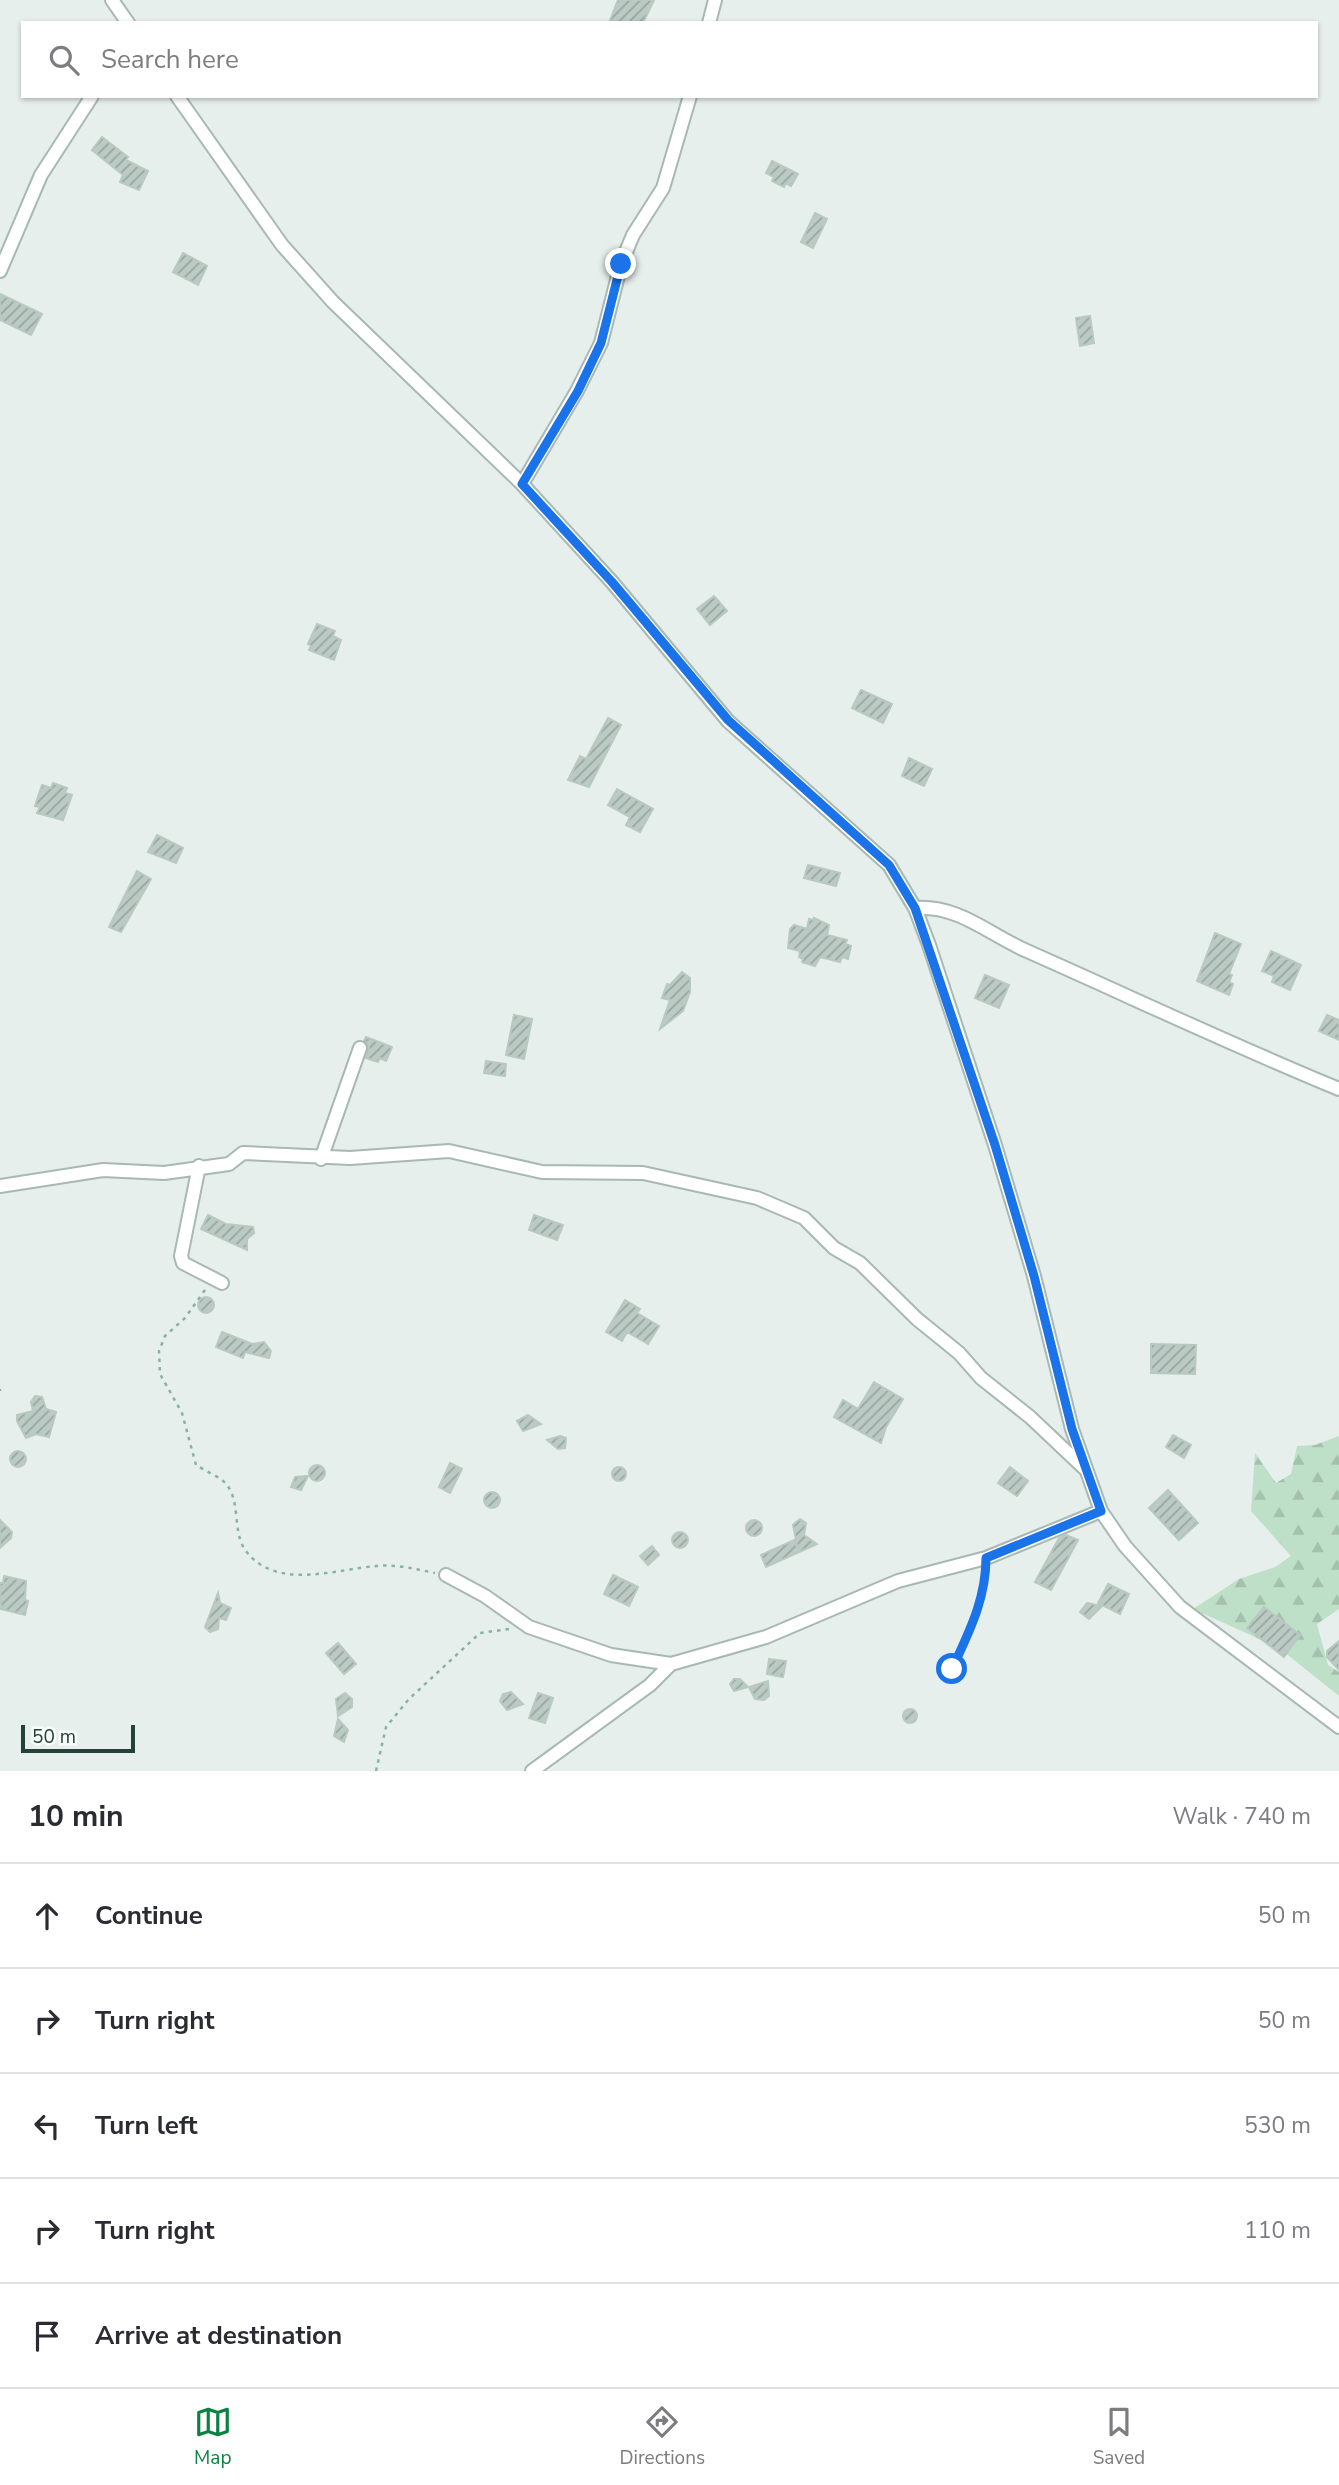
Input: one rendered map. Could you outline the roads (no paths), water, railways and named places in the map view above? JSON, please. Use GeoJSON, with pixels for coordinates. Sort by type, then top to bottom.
{"type":"FeatureCollection","features":[{"type":"Feature","properties":{"kind":"street"},"geometry":{"type":"LineString","coordinates":[[112,0],[127,21]]}},
{"type":"Feature","properties":{"kind":"street"},"geometry":{"type":"LineString","coordinates":[[710,21],[715,0]]}},
{"type":"Feature","properties":{"kind":"street"},"geometry":{"type":"LineString","coordinates":[[0,271],[41,175],[91,98]]}},
{"type":"Feature","properties":{"kind":"street"},"geometry":{"type":"LineString","coordinates":[[178,98],[282,245],[332,302],[522,484],[612,582],[728,720],[889,865],[915,908],[995,1145],[1034,1276],[1072,1429],[1101,1511],[1125,1546],[1180,1607],[1295,1697],[1339,1727]]}},
{"type":"Feature","properties":{"kind":"street"},"geometry":{"type":"LineString","coordinates":[[522,484],[578,391],[601,343],[621,264],[633,235],[663,188],[689,98]]}},
{"type":"Feature","properties":{"kind":"street"},"geometry":{"type":"LineString","coordinates":[[915,908],[937,906],[960,915],[1025,950],[1339,1089]]}},
{"type":"Feature","properties":{"kind":"street"},"geometry":{"type":"LineString","coordinates":[[321,1159],[360,1048]]}},
{"type":"Feature","properties":{"kind":"street"},"geometry":{"type":"LineString","coordinates":[[0,1186],[84,1171],[163,1173],[229,1164],[243,1153],[321,1159],[449,1151],[542,1171],[643,1173],[745,1195],[804,1218],[834,1248],[865,1268],[917,1319],[960,1353],[981,1378],[1030,1417],[1087,1471]]}},
{"type":"Feature","properties":{"kind":"street"},"geometry":{"type":"LineString","coordinates":[[199,1166],[181,1256],[183,1263],[217,1281]]}},
{"type":"Feature","properties":{"kind":"street"},"geometry":{"type":"LineString","coordinates":[[446,1575],[485,1596],[529,1627],[611,1655],[671,1664],[766,1637],[898,1581],[986,1558],[1101,1511]]}},
{"type":"Feature","properties":{"kind":"street"},"geometry":{"type":"LineString","coordinates":[[532,1771],[650,1685],[671,1664]]}}]}
